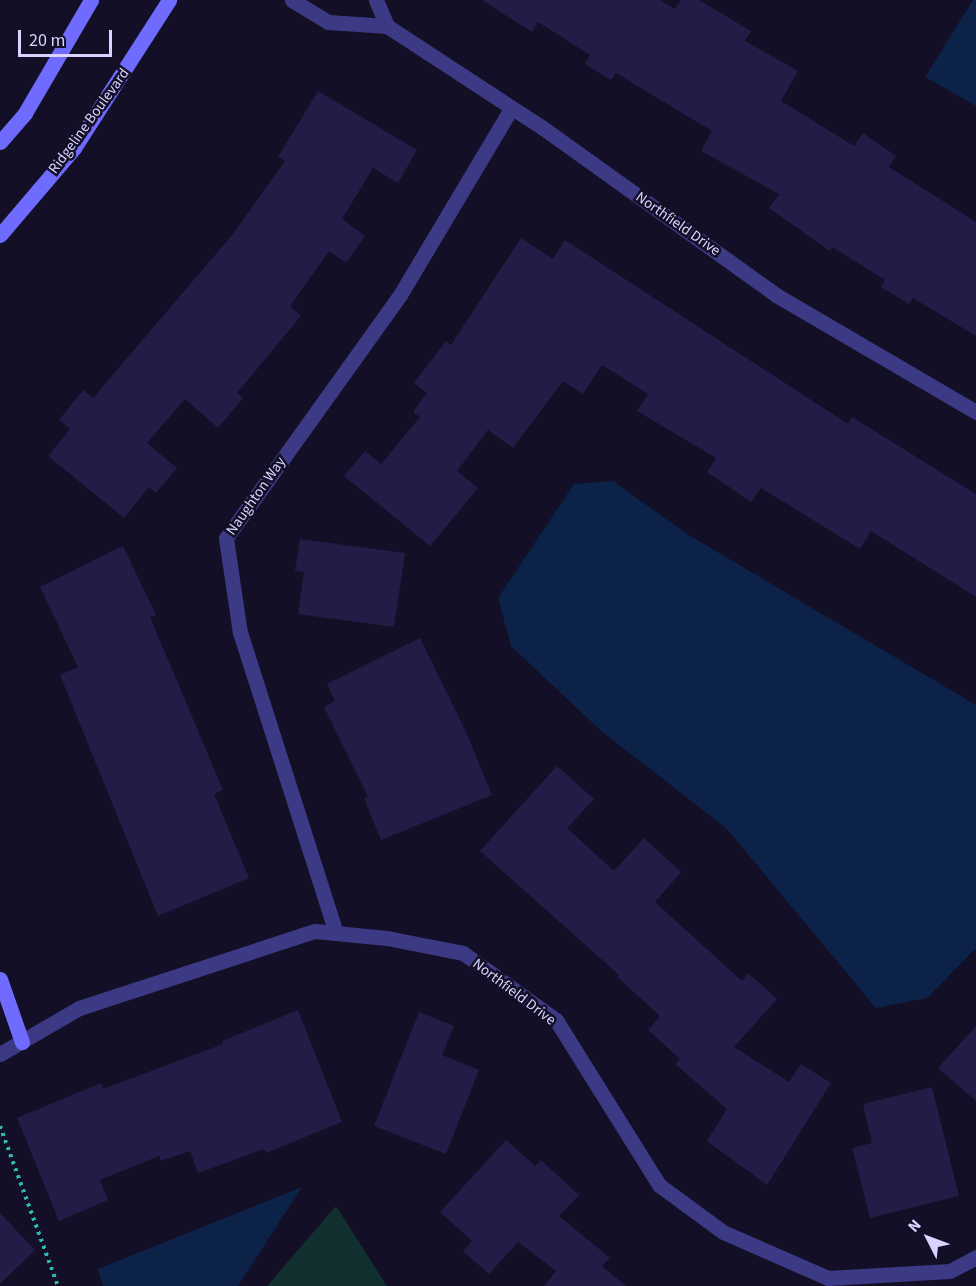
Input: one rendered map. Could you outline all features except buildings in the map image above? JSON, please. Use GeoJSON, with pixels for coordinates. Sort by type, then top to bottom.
{"type":"FeatureCollection","features":[{"type":"Feature","properties":{"kind":"street"},"geometry":{"type":"LineString","coordinates":[[0,142],[25,113],[91,0]]}},
{"type":"Feature","properties":{"kind":"street","name":"Ridgeline Boulevard"},"geometry":{"type":"LineString","coordinates":[[0,235],[74,148],[169,0]]}},
{"type":"Feature","properties":{"kind":"street","name":"Northfield Drive"},"geometry":{"type":"LineString","coordinates":[[292,0],[328,22],[387,26],[511,109],[776,295],[976,412]]}},
{"type":"Feature","properties":{"kind":"street"},"geometry":{"type":"LineString","coordinates":[[376,0],[387,26]]}},
{"type":"Feature","properties":{"kind":"street","name":"Naughton Way"},"geometry":{"type":"LineString","coordinates":[[336,933],[240,633],[226,538],[400,295],[511,109]]}},
{"type":"Feature","properties":{"kind":"street","name":"Northfield Drive"},"geometry":{"type":"LineString","coordinates":[[0,1054],[79,1008],[315,931],[463,953],[556,1020],[659,1185],[723,1232],[828,1278],[950,1271],[976,1257]]}},
{"type":"Feature","properties":{"kind":"street"},"geometry":{"type":"LineString","coordinates":[[0,979],[22,1042]]}},
{"type":"Feature","properties":{"kind":"path"},"geometry":{"type":"LineString","coordinates":[[0,1126],[58,1286]]}},
{"type":"Feature","properties":{"kind":"green space"},"geometry":{"type":"Polygon","coordinates":[[[336,1206],[387,1286],[267,1286],[336,1206]]]}},
{"type":"Feature","properties":{"kind":"water"},"geometry":{"type":"Polygon","coordinates":[[[973,0],[976,0],[976,106],[925,77],[973,0]]]}},
{"type":"Feature","properties":{"kind":"water"},"geometry":{"type":"Polygon","coordinates":[[[613,481],[687,534],[976,705],[976,948],[927,998],[876,1008],[726,828],[600,730],[511,646],[498,598],[574,484],[613,481]]]}},
{"type":"Feature","properties":{"kind":"water"},"geometry":{"type":"Polygon","coordinates":[[[302,1187],[238,1286],[103,1286],[98,1269],[302,1187]]]}}]}
